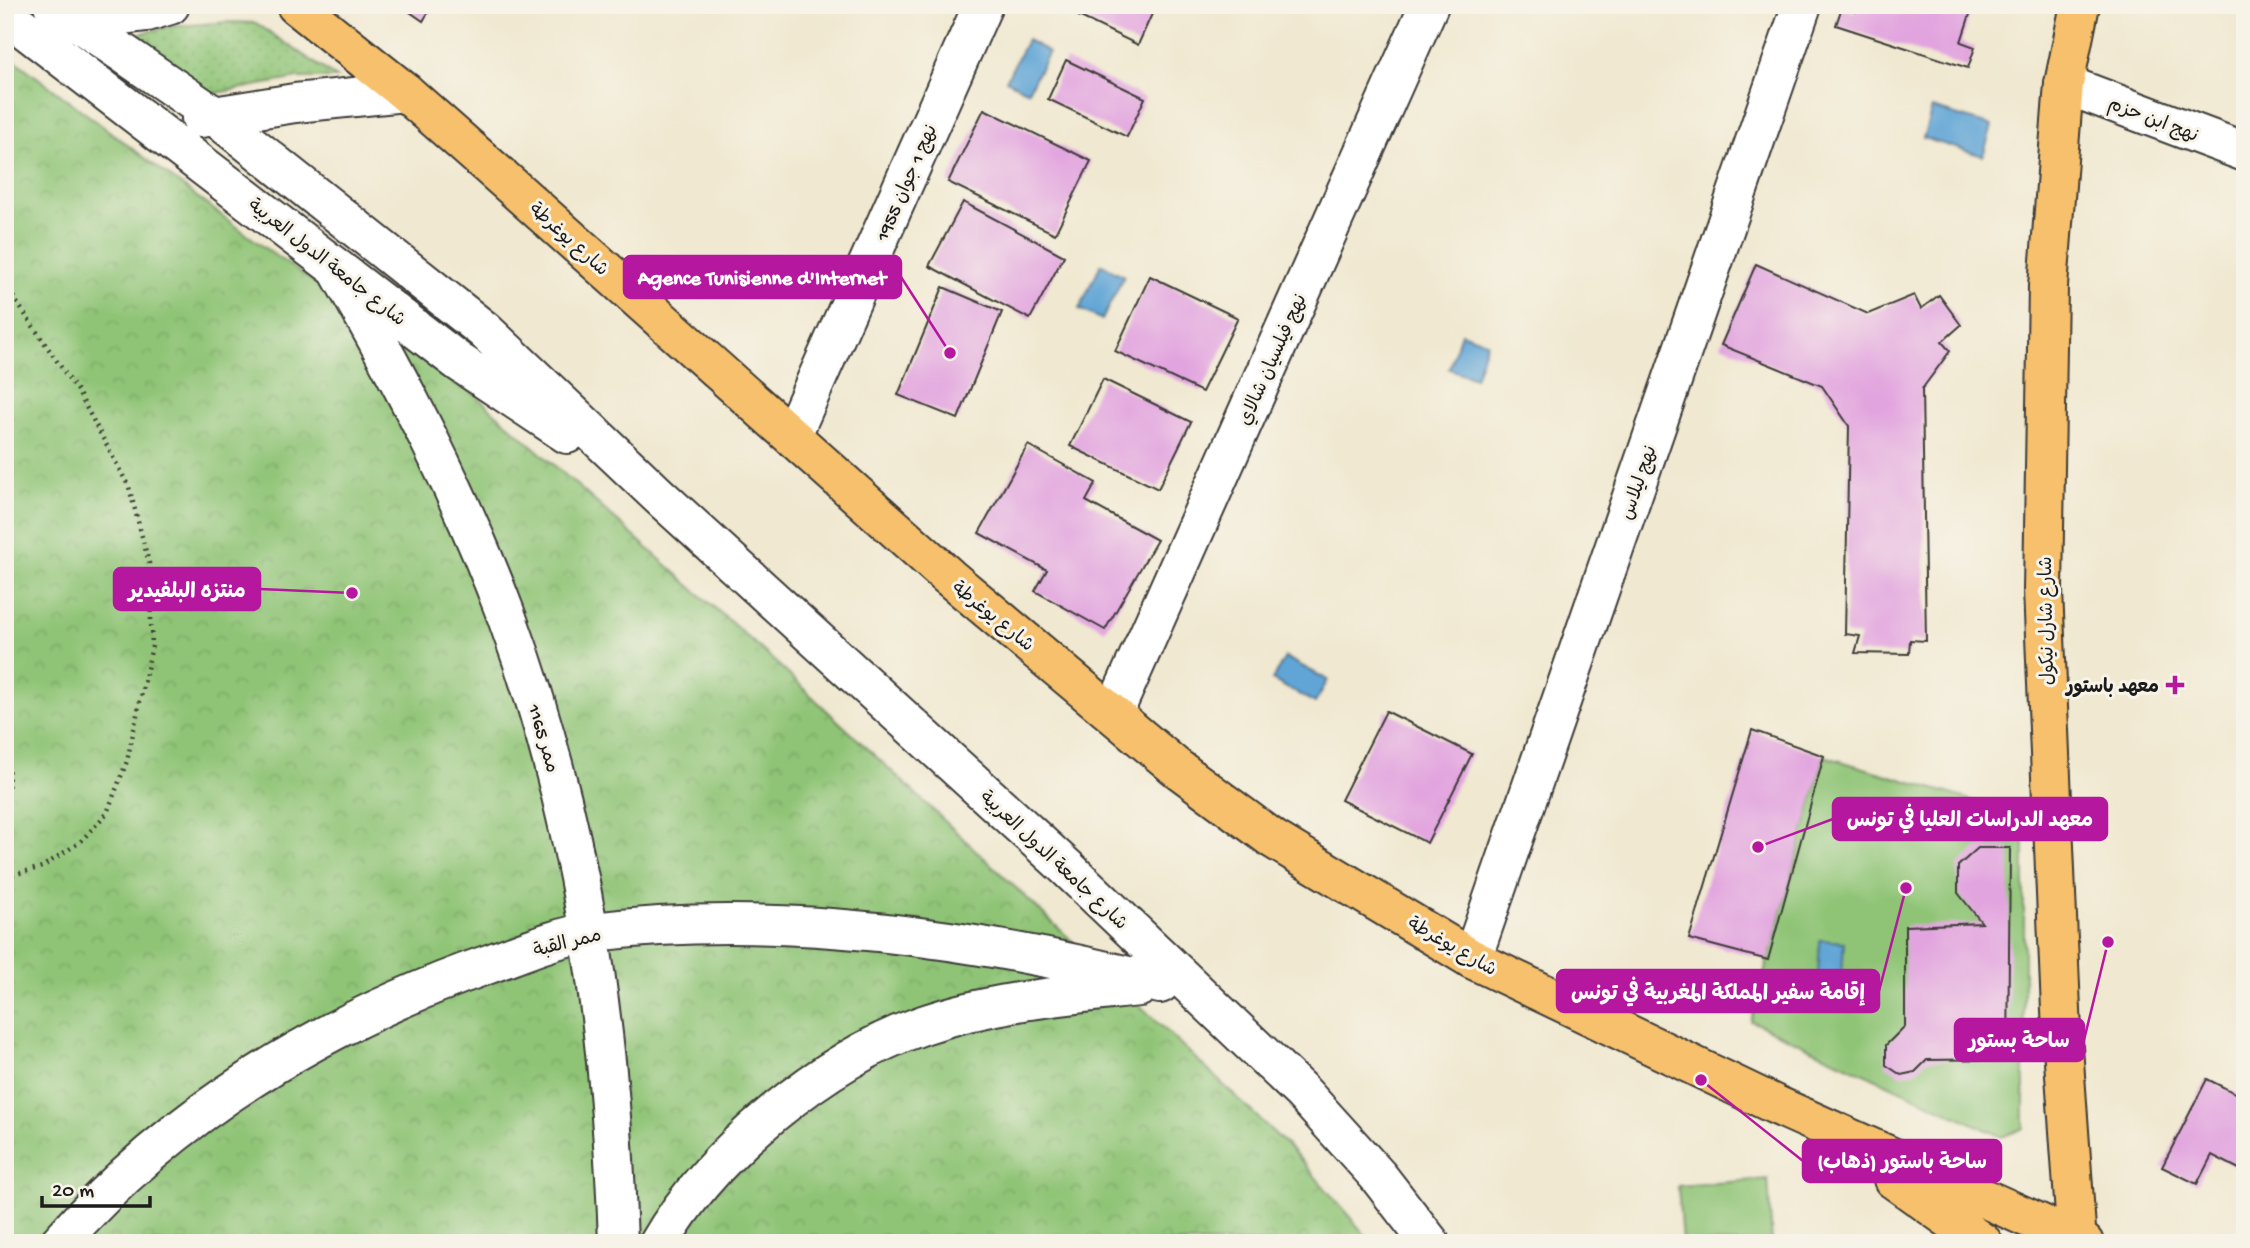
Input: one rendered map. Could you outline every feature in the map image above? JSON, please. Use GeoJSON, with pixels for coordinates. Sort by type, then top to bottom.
{"type":"FeatureCollection","features":[{"type":"Feature","properties":{"kind":"main road","name":"شارع يوغرطة"},"geometry":{"type":"LineString","coordinates":[[296,5],[405,92],[948,577],[1114,712],[1177,768],[1273,839],[1472,959],[1776,1105],[2079,1241]]}},
{"type":"Feature","properties":{"kind":"main road","name":"شارع شارل نيكول"},"geometry":{"type":"LineString","coordinates":[[2079,1241],[2062,1033],[2043,590],[2048,286],[2064,84],[2080,5]]}},
{"type":"Feature","properties":{"kind":"main road","name":"شارع يوغرطة"},"geometry":{"type":"LineString","coordinates":[[1776,1105],[1910,1190],[1983,1243]]}},
{"type":"Feature","properties":{"kind":"street"},"geometry":{"type":"LineString","coordinates":[[13,20],[64,13],[147,12],[170,5]]}},
{"type":"Feature","properties":{"kind":"street","name":"نهج 1 جوان 1955"},"geometry":{"type":"LineString","coordinates":[[792,435],[983,5]]}},
{"type":"Feature","properties":{"kind":"street","name":"نهج فيلسيان شالاي"},"geometry":{"type":"LineString","coordinates":[[1114,712],[1429,5]]}},
{"type":"Feature","properties":{"kind":"street","name":"نهج ليلاس"},"geometry":{"type":"LineString","coordinates":[[1472,959],[1802,5]]}},
{"type":"Feature","properties":{"kind":"street","name":"شارع جامعة الدول العربية"},"geometry":{"type":"LineString","coordinates":[[64,13],[216,117],[484,330],[659,496],[1066,867],[1178,988],[1302,1092],[1378,1176],[1430,1243]]}},
{"type":"Feature","properties":{"kind":"street","name":"شارع جامعة الدول العربية"},"geometry":{"type":"LineString","coordinates":[[13,20],[459,362],[659,496]]}},
{"type":"Feature","properties":{"kind":"street","name":"نهج ابن حزم"},"geometry":{"type":"LineString","coordinates":[[2064,84],[2245,152]]}},
{"type":"Feature","properties":{"kind":"street"},"geometry":{"type":"LineString","coordinates":[[143,118],[216,117],[295,103],[405,92]]}},
{"type":"Feature","properties":{"kind":"street","name":"ممر 1165"},"geometry":{"type":"LineString","coordinates":[[339,272],[386,355],[458,499],[505,612],[561,794],[590,932],[606,1038],[618,1243]]}},
{"type":"Feature","properties":{"kind":"street","name":"ممر القبة"},"geometry":{"type":"LineString","coordinates":[[59,1243],[125,1172],[226,1095],[288,1056],[366,1014],[430,985],[590,932],[670,926],[821,926],[1027,953],[1178,988]]}},
{"type":"Feature","properties":{"kind":"street"},"geometry":{"type":"LineString","coordinates":[[659,1243],[689,1199],[720,1163],[810,1085],[867,1051],[922,1026],[978,1010],[1178,988]]}},
{"type":"Feature","properties":{"kind":"path"},"geometry":{"type":"LineString","coordinates":[[5,285],[78,392],[129,487],[149,563],[152,646],[127,761],[107,813],[80,842],[42,867],[5,877]]}},
{"type":"Feature","properties":{"kind":"path"},"geometry":{"type":"LineString","coordinates":[[5,750],[9,774],[5,849]]}},
{"type":"Feature","properties":{"kind":"green space"},"geometry":{"type":"Polygon","coordinates":[[[229,22],[256,23],[337,78],[298,78],[211,94],[131,36],[167,27],[229,22]]]}},
{"type":"Feature","properties":{"kind":"green space"},"geometry":{"type":"Polygon","coordinates":[[[5,53],[273,254],[464,385],[771,658],[1032,903],[1294,1152],[1372,1243],[5,1243],[5,53]]]}},
{"type":"Feature","properties":{"kind":"green space"},"geometry":{"type":"Polygon","coordinates":[[[1824,756],[2024,816],[2024,1128],[2002,1137],[1751,1021],[1824,756]]]}},
{"type":"Feature","properties":{"kind":"green space"},"geometry":{"type":"Polygon","coordinates":[[[1768,1179],[1772,1243],[1682,1243],[1678,1186],[1768,1179]]]}},
{"type":"Feature","properties":{"kind":"water"},"geometry":{"type":"Polygon","coordinates":[[[1027,40],[1049,52],[1028,91],[1006,80],[1027,40]]]}},
{"type":"Feature","properties":{"kind":"water"},"geometry":{"type":"Polygon","coordinates":[[[1932,108],[1992,126],[1983,156],[1923,138],[1932,108]]]}},
{"type":"Feature","properties":{"kind":"water"},"geometry":{"type":"Polygon","coordinates":[[[1101,264],[1124,276],[1102,320],[1079,309],[1101,264]]]}},
{"type":"Feature","properties":{"kind":"water"},"geometry":{"type":"Polygon","coordinates":[[[1461,333],[1487,342],[1475,378],[1449,369],[1461,333]]]}},
{"type":"Feature","properties":{"kind":"water"},"geometry":{"type":"Polygon","coordinates":[[[1285,657],[1328,680],[1315,703],[1272,680],[1285,657]]]}},
{"type":"Feature","properties":{"kind":"water"},"geometry":{"type":"Polygon","coordinates":[[[1820,940],[1844,942],[1841,992],[1817,990],[1820,940]]]}},
{"type":"Feature","properties":{"kind":"building"},"geometry":{"type":"Polygon","coordinates":[[[400,5],[433,5],[423,21],[400,5]]]}},
{"type":"Feature","properties":{"kind":"building"},"geometry":{"type":"Polygon","coordinates":[[[1056,5],[1156,5],[1138,45],[1056,5]]]}},
{"type":"Feature","properties":{"kind":"building"},"geometry":{"type":"Polygon","coordinates":[[[1857,5],[1973,5],[1961,42],[1975,47],[1968,68],[1836,25],[1842,7],[1855,12],[1857,5]]]}},
{"type":"Feature","properties":{"kind":"building"},"geometry":{"type":"Polygon","coordinates":[[[1066,60],[1145,98],[1127,137],[1048,99],[1066,60]]]}},
{"type":"Feature","properties":{"kind":"building"},"geometry":{"type":"Polygon","coordinates":[[[984,109],[1091,161],[1055,234],[948,182],[984,109]]]}},
{"type":"Feature","properties":{"kind":"building"},"geometry":{"type":"Polygon","coordinates":[[[963,202],[1064,256],[1030,319],[929,266],[963,202]]]}},
{"type":"Feature","properties":{"kind":"building"},"geometry":{"type":"Polygon","coordinates":[[[1756,264],[1868,314],[1914,295],[1921,309],[1939,295],[1961,325],[1942,342],[1950,351],[1922,389],[1926,641],[1910,640],[1909,654],[1855,653],[1860,636],[1845,634],[1849,426],[1822,386],[1721,345],[1756,264]]]}},
{"type":"Feature","properties":{"kind":"building"},"geometry":{"type":"Polygon","coordinates":[[[1150,276],[1238,318],[1202,392],[1115,351],[1150,276]]]}},
{"type":"Feature","properties":{"kind":"building"},"geometry":{"type":"Polygon","coordinates":[[[943,287],[1002,312],[958,419],[898,395],[943,287]]]}},
{"type":"Feature","properties":{"kind":"building"},"geometry":{"type":"Polygon","coordinates":[[[1103,379],[1191,422],[1158,489],[1070,446],[1103,379]]]}},
{"type":"Feature","properties":{"kind":"building"},"geometry":{"type":"Polygon","coordinates":[[[1028,445],[1096,483],[1086,501],[1157,540],[1105,630],[1035,591],[1047,570],[979,533],[1028,445]]]}},
{"type":"Feature","properties":{"kind":"building"},"geometry":{"type":"Polygon","coordinates":[[[1386,711],[1472,754],[1427,843],[1341,800],[1386,711]]]}},
{"type":"Feature","properties":{"kind":"building"},"geometry":{"type":"Polygon","coordinates":[[[1752,730],[1824,756],[1768,960],[1689,939],[1752,730]]]}},
{"type":"Feature","properties":{"kind":"building"},"geometry":{"type":"Polygon","coordinates":[[[1978,848],[2010,848],[2008,1059],[1927,1060],[1915,1072],[1901,1075],[1886,1065],[1886,1045],[1905,1026],[1905,926],[1982,923],[1958,893],[1958,866],[1978,848]]]}},
{"type":"Feature","properties":{"kind":"building"},"geometry":{"type":"Polygon","coordinates":[[[2207,1079],[2245,1098],[2245,1172],[2212,1155],[2197,1184],[2162,1167],[2207,1079]]]}},
{"type":"Feature","properties":{"kind":"place","name":"Agence Tunisienne d'Internet"},"geometry":{"type":"Point","coordinates":[950,353]}},
{"type":"Feature","properties":{"kind":"place","name":"منتزه البلفيدير"},"geometry":{"type":"Point","coordinates":[352,593]}},
{"type":"Feature","properties":{"kind":"place","name":"معهد باستور"},"geometry":{"type":"Point","coordinates":[2175,685]}},
{"type":"Feature","properties":{"kind":"place","name":"معهد الدراسات العليا في تونس"},"geometry":{"type":"Point","coordinates":[1758,847]}},
{"type":"Feature","properties":{"kind":"place","name":"إقامة سفير المملكة المغربية في تونس"},"geometry":{"type":"Point","coordinates":[1906,888]}},
{"type":"Feature","properties":{"kind":"place","name":"ساحة بستور"},"geometry":{"type":"Point","coordinates":[2108,942]}},
{"type":"Feature","properties":{"kind":"place","name":"ساحة باستور (ذهاب)"},"geometry":{"type":"Point","coordinates":[1701,1080]}}]}
